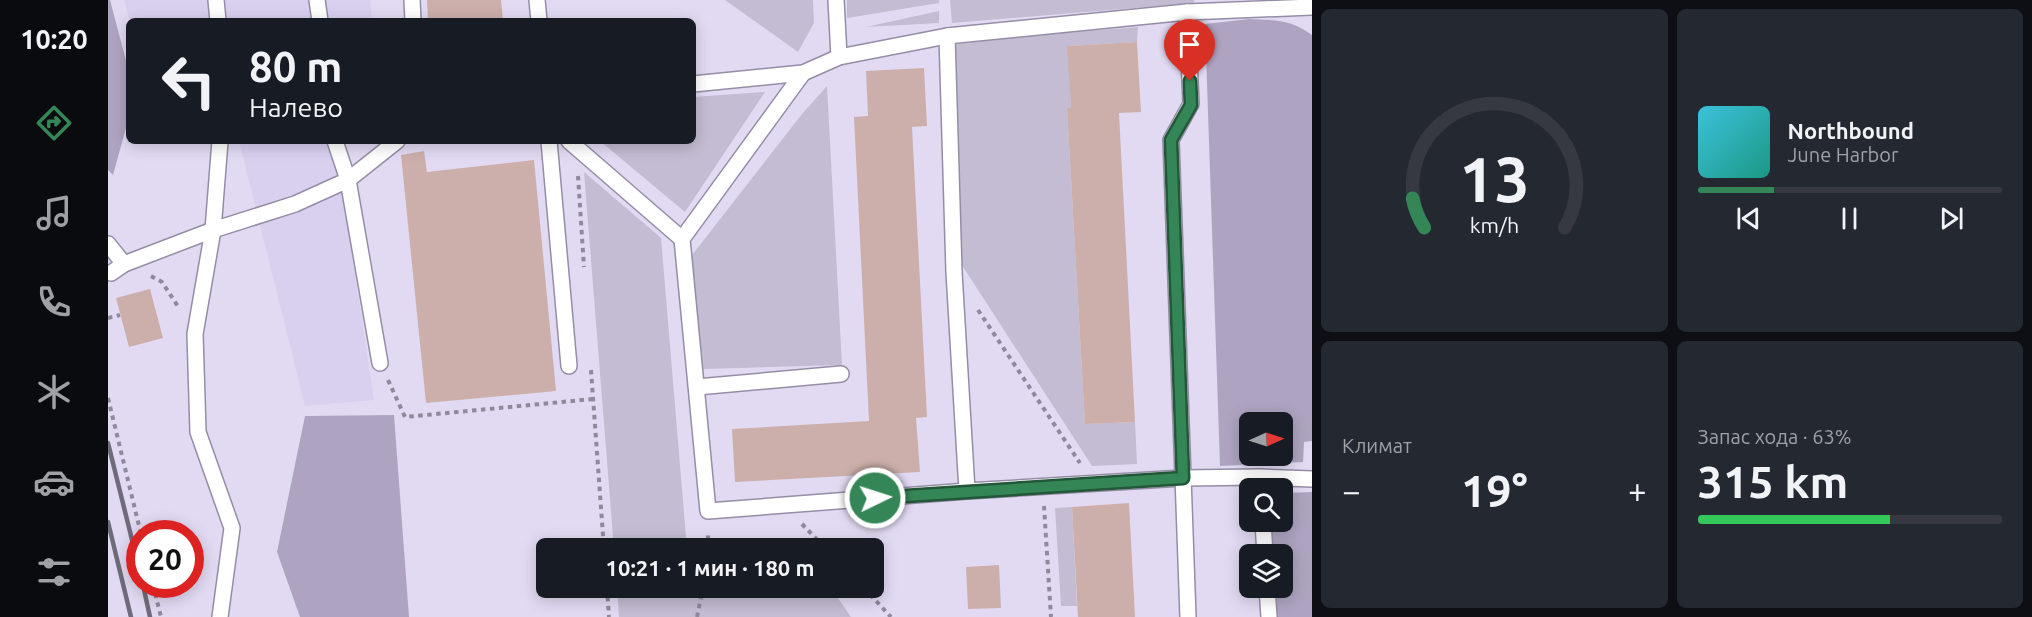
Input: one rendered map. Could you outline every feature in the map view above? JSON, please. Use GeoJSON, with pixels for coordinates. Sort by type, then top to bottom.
{"type":"FeatureCollection","features":[{"type":"Feature","properties":{"kind":"lane"},"geometry":{"type":"LineString","coordinates":[[216,0],[218,18]]}},
{"type":"Feature","properties":{"kind":"lane"},"geometry":{"type":"LineString","coordinates":[[317,0],[320,18]]}},
{"type":"Feature","properties":{"kind":"lane"},"geometry":{"type":"LineString","coordinates":[[412,0],[413,18]]}},
{"type":"Feature","properties":{"kind":"lane"},"geometry":{"type":"LineString","coordinates":[[537,0],[539,18]]}},
{"type":"Feature","properties":{"kind":"lane"},"geometry":{"type":"LineString","coordinates":[[836,0],[839,57]]}},
{"type":"Feature","properties":{"kind":"lane"},"geometry":{"type":"LineString","coordinates":[[696,84],[803,73],[839,57],[947,36],[1187,12],[1228,4],[1312,7]]}},
{"type":"Feature","properties":{"kind":"lane"},"geometry":{"type":"LineString","coordinates":[[1187,12],[1191,105],[1171,140],[1188,617]]}},
{"type":"Feature","properties":{"kind":"lane"},"geometry":{"type":"LineString","coordinates":[[947,36],[954,272],[967,492]]}},
{"type":"Feature","properties":{"kind":"lane"},"geometry":{"type":"LineString","coordinates":[[803,73],[682,239],[708,511],[1183,478],[1239,482]]}},
{"type":"Feature","properties":{"kind":"lane"},"geometry":{"type":"LineString","coordinates":[[220,144],[213,230],[195,334],[198,432],[232,528],[220,617]]}},
{"type":"Feature","properties":{"kind":"lane"},"geometry":{"type":"LineString","coordinates":[[336,144],[348,180],[380,363]]}},
{"type":"Feature","properties":{"kind":"lane"},"geometry":{"type":"LineString","coordinates":[[108,244],[118,268],[213,230],[295,204],[348,180],[393,144]]}},
{"type":"Feature","properties":{"kind":"lane"},"geometry":{"type":"LineString","coordinates":[[549,144],[569,366]]}},
{"type":"Feature","properties":{"kind":"lane"},"geometry":{"type":"LineString","coordinates":[[572,144],[682,239]]}},
{"type":"Feature","properties":{"kind":"lane"},"geometry":{"type":"LineString","coordinates":[[697,387],[841,374]]}},
{"type":"Feature","properties":{"kind":"lane"},"geometry":{"type":"LineString","coordinates":[[1293,480],[1312,479]]}},
{"type":"Feature","properties":{"kind":"lane"},"geometry":{"type":"LineString","coordinates":[[1268,598],[1269,617]]}},
{"type":"Feature","properties":{"kind":"path"},"geometry":{"type":"LineString","coordinates":[[118,268],[162,282],[195,334]]}},
{"type":"Feature","properties":{"kind":"path"},"geometry":{"type":"LineString","coordinates":[[954,272],[1094,484]]}},
{"type":"Feature","properties":{"kind":"path"},"geometry":{"type":"LineString","coordinates":[[108,318],[120,315]]}},
{"type":"Feature","properties":{"kind":"path"},"geometry":{"type":"LineString","coordinates":[[380,363],[405,417],[593,399]]}},
{"type":"Feature","properties":{"kind":"path"},"geometry":{"type":"LineString","coordinates":[[108,398],[138,520]]}},
{"type":"Feature","properties":{"kind":"path"},"geometry":{"type":"LineString","coordinates":[[1043,487],[1051,617]]}},
{"type":"Feature","properties":{"kind":"path"},"geometry":{"type":"LineString","coordinates":[[156,598],[161,617]]}},
{"type":"Feature","properties":{"kind":"path"},"geometry":{"type":"LineString","coordinates":[[608,598],[609,617]]}},
{"type":"Feature","properties":{"kind":"path"},"geometry":{"type":"LineString","coordinates":[[697,617],[701,598]]}},
{"type":"Feature","properties":{"kind":"path"},"geometry":{"type":"LineString","coordinates":[[873,598],[891,617]]}},
{"type":"Feature","properties":{"kind":"shaded area"},"geometry":{"type":"Polygon","coordinates":[[[108,0],[110,0],[126,61],[126,128],[113,175],[108,170],[108,0]]]}},
{"type":"Feature","properties":{"kind":"shaded area"},"geometry":{"type":"Polygon","coordinates":[[[124,0],[370,0],[372,18],[129,18],[124,0]]]}},
{"type":"Feature","properties":{"kind":"shaded area"},"geometry":{"type":"Polygon","coordinates":[[[725,0],[813,0],[814,23],[798,52],[725,0]]]}},
{"type":"Feature","properties":{"kind":"shaded area"},"geometry":{"type":"Polygon","coordinates":[[[847,0],[939,0],[939,3],[847,18],[847,0]]]}},
{"type":"Feature","properties":{"kind":"shaded area"},"geometry":{"type":"Polygon","coordinates":[[[950,0],[1194,0],[1194,3],[952,23],[950,0]]]}},
{"type":"Feature","properties":{"kind":"shaded area"},"geometry":{"type":"Polygon","coordinates":[[[939,11],[939,23],[866,27],[939,11]]]}},
{"type":"Feature","properties":{"kind":"shaded area"},"geometry":{"type":"Polygon","coordinates":[[[1249,19],[1274,20],[1297,26],[1312,35],[1312,441],[1304,442],[1303,462],[1293,462],[1293,412],[1239,412],[1239,465],[1220,466],[1205,24],[1249,19]]]}},
{"type":"Feature","properties":{"kind":"shaded area"},"geometry":{"type":"Polygon","coordinates":[[[1138,27],[1137,42],[1068,46],[1071,108],[1067,108],[1085,424],[1135,422],[1137,464],[1092,466],[958,259],[952,45],[1024,36],[1138,27]]]}},
{"type":"Feature","properties":{"kind":"shaded area"},"geometry":{"type":"Polygon","coordinates":[[[827,86],[842,365],[703,369],[689,259],[802,114],[827,86]]]}},
{"type":"Feature","properties":{"kind":"shaded area"},"geometry":{"type":"Polygon","coordinates":[[[765,92],[685,212],[604,144],[696,144],[696,97],[765,92]]]}},
{"type":"Feature","properties":{"kind":"shaded area"},"geometry":{"type":"Polygon","coordinates":[[[240,144],[335,144],[374,400],[305,406],[240,144]]]}},
{"type":"Feature","properties":{"kind":"shaded area"},"geometry":{"type":"Polygon","coordinates":[[[584,172],[661,238],[686,538],[613,538],[584,172]]]}},
{"type":"Feature","properties":{"kind":"shaded area"},"geometry":{"type":"Polygon","coordinates":[[[394,415],[409,617],[300,617],[277,552],[305,416],[394,415]]]}},
{"type":"Feature","properties":{"kind":"shaded area"},"geometry":{"type":"Polygon","coordinates":[[[1312,492],[1312,617],[1276,617],[1275,598],[1293,598],[1293,544],[1271,544],[1271,532],[1293,532],[1293,493],[1312,492]]]}},
{"type":"Feature","properties":{"kind":"shaded area"},"geometry":{"type":"Polygon","coordinates":[[[1072,507],[1077,606],[1061,606],[1055,508],[1072,507]]]}},
{"type":"Feature","properties":{"kind":"shaded area"},"geometry":{"type":"Polygon","coordinates":[[[618,598],[838,598],[851,617],[619,617],[618,598]]]}},
{"type":"Feature","properties":{"kind":"building"},"geometry":{"type":"Polygon","coordinates":[[[427,0],[501,0],[503,18],[428,18],[427,0]]]}},
{"type":"Feature","properties":{"kind":"building"},"geometry":{"type":"Polygon","coordinates":[[[1137,42],[1141,112],[1119,113],[1135,422],[1085,424],[1067,108],[1071,108],[1067,46],[1137,42]]]}},
{"type":"Feature","properties":{"kind":"building"},"geometry":{"type":"Polygon","coordinates":[[[924,68],[927,126],[912,127],[927,417],[916,418],[920,472],[735,482],[732,429],[869,421],[854,117],[868,116],[866,71],[924,68]]]}},
{"type":"Feature","properties":{"kind":"building"},"geometry":{"type":"Polygon","coordinates":[[[424,151],[427,172],[534,160],[556,391],[426,403],[401,155],[424,151]]]}},
{"type":"Feature","properties":{"kind":"building"},"geometry":{"type":"Polygon","coordinates":[[[150,289],[163,338],[129,347],[116,298],[150,289]]]}},
{"type":"Feature","properties":{"kind":"building"},"geometry":{"type":"Polygon","coordinates":[[[1129,503],[1135,617],[1078,617],[1072,507],[1129,503]]]}},
{"type":"Feature","properties":{"kind":"building"},"geometry":{"type":"Polygon","coordinates":[[[999,565],[1001,608],[968,609],[966,567],[999,565]]]}},
{"type":"Feature","properties":{"kind":"railway"},"geometry":{"type":"LineString","coordinates":[[108,443],[127,520]]}},
{"type":"Feature","properties":{"kind":"railway"},"geometry":{"type":"LineString","coordinates":[[108,522],[131,617]]}},
{"type":"Feature","properties":{"kind":"railway"},"geometry":{"type":"LineString","coordinates":[[146,598],[150,617]]}},
{"type":"Feature","properties":{"kind":"route"},"geometry":{"type":"LineString","coordinates":[[875,498],[1183,478],[1171,140],[1191,105],[1190,81]]}}]}
